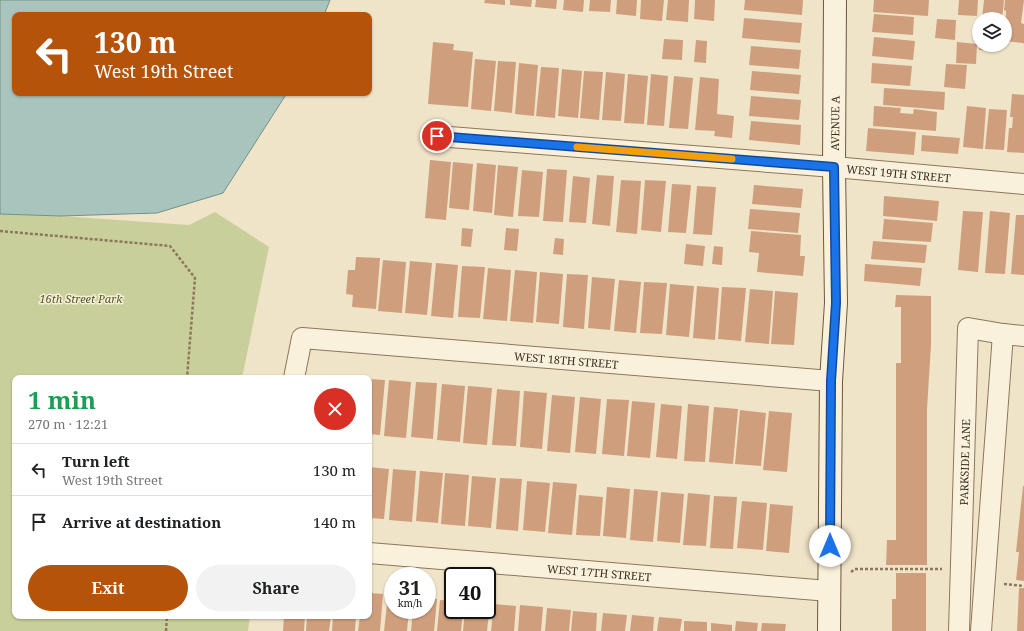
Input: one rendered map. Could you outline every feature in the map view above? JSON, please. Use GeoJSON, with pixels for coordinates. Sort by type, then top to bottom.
{"type":"FeatureCollection","features":[{"type":"Feature","properties":{"kind":"street","name":"AVENUE A"},"geometry":{"type":"LineString","coordinates":[[829,631],[831,381],[836,303],[834,167],[835,0]]}},
{"type":"Feature","properties":{"kind":"street","name":"WEST 19TH STREET"},"geometry":{"type":"LineString","coordinates":[[437,136],[834,167],[1024,184]]}},
{"type":"Feature","properties":{"kind":"street","name":"PARKSIDE LANE"},"geometry":{"type":"LineString","coordinates":[[959,631],[968,328],[1024,336]]}},
{"type":"Feature","properties":{"kind":"street"},"geometry":{"type":"LineString","coordinates":[[981,631],[1003,334]]}},
{"type":"Feature","properties":{"kind":"street","name":"WEST 18TH STREET"},"geometry":{"type":"LineString","coordinates":[[295,375],[302,338],[831,381]]}},
{"type":"Feature","properties":{"kind":"street","name":"WEST 17TH STREET"},"geometry":{"type":"LineString","coordinates":[[372,553],[829,591]]}},
{"type":"Feature","properties":{"kind":"path"},"geometry":{"type":"LineString","coordinates":[[0,232],[170,246],[195,278],[187,375]]}},
{"type":"Feature","properties":{"kind":"path"},"geometry":{"type":"LineString","coordinates":[[829,591],[855,569],[946,569],[960,573]]}},
{"type":"Feature","properties":{"kind":"path"},"geometry":{"type":"LineString","coordinates":[[985,574],[999,584],[1024,586]]}},
{"type":"Feature","properties":{"kind":"path"},"geometry":{"type":"LineString","coordinates":[[166,631],[167,619]]}},
{"type":"Feature","properties":{"kind":"green space","name":"16th Street Park"},"geometry":{"type":"Polygon","coordinates":[[[215,212],[269,247],[243,375],[12,375],[12,619],[250,619],[248,631],[0,631],[0,214],[61,216],[189,225],[215,212]]]}},
{"type":"Feature","properties":{"kind":"water"},"geometry":{"type":"Polygon","coordinates":[[[0,0],[330,0],[325,12],[12,12],[12,96],[285,96],[223,193],[157,213],[61,216],[0,214],[0,0]]]}},
{"type":"Feature","properties":{"kind":"building"},"geometry":{"type":"Polygon","coordinates":[[[485,0],[505,0],[505,5],[484,3],[485,0]]]}},
{"type":"Feature","properties":{"kind":"building"},"geometry":{"type":"Polygon","coordinates":[[[510,0],[532,0],[531,7],[510,5],[510,0]]]}},
{"type":"Feature","properties":{"kind":"building"},"geometry":{"type":"Polygon","coordinates":[[[536,0],[557,0],[556,9],[535,7],[536,0]]]}},
{"type":"Feature","properties":{"kind":"building"},"geometry":{"type":"Polygon","coordinates":[[[564,0],[584,0],[583,12],[563,10],[564,0]]]}},
{"type":"Feature","properties":{"kind":"building"},"geometry":{"type":"Polygon","coordinates":[[[590,0],[611,0],[610,12],[589,11],[590,0]]]}},
{"type":"Feature","properties":{"kind":"building"},"geometry":{"type":"Polygon","coordinates":[[[617,0],[637,0],[636,16],[616,14],[617,0]]]}},
{"type":"Feature","properties":{"kind":"building"},"geometry":{"type":"Polygon","coordinates":[[[641,0],[664,0],[662,21],[640,19],[641,0]]]}},
{"type":"Feature","properties":{"kind":"building"},"geometry":{"type":"Polygon","coordinates":[[[668,0],[689,0],[688,22],[666,20],[668,0]]]}},
{"type":"Feature","properties":{"kind":"building"},"geometry":{"type":"Polygon","coordinates":[[[695,0],[715,0],[714,21],[694,19],[695,0]]]}},
{"type":"Feature","properties":{"kind":"building"},"geometry":{"type":"Polygon","coordinates":[[[745,0],[803,0],[802,15],[744,10],[745,0]]]}},
{"type":"Feature","properties":{"kind":"building"},"geometry":{"type":"Polygon","coordinates":[[[874,0],[929,0],[928,16],[873,12],[874,0]]]}},
{"type":"Feature","properties":{"kind":"building"},"geometry":{"type":"Polygon","coordinates":[[[959,0],[978,0],[977,12],[972,12],[972,16],[958,15],[959,0]]]}},
{"type":"Feature","properties":{"kind":"building"},"geometry":{"type":"Polygon","coordinates":[[[984,0],[1004,0],[1003,12],[983,12],[984,0]]]}},
{"type":"Feature","properties":{"kind":"building"},"geometry":{"type":"Polygon","coordinates":[[[1005,0],[1024,0],[1021,23],[1024,24],[1024,44],[1012,42],[1012,12],[1006,12],[1004,10],[1005,0]]]}},
{"type":"Feature","properties":{"kind":"building"},"geometry":{"type":"Polygon","coordinates":[[[874,14],[914,17],[913,35],[872,32],[874,14]]]}},
{"type":"Feature","properties":{"kind":"building"},"geometry":{"type":"Polygon","coordinates":[[[744,18],[802,23],[800,43],[742,38],[744,18]]]}},
{"type":"Feature","properties":{"kind":"building"},"geometry":{"type":"Polygon","coordinates":[[[937,19],[956,20],[955,40],[935,38],[937,19]]]}},
{"type":"Feature","properties":{"kind":"building"},"geometry":{"type":"Polygon","coordinates":[[[874,37],[915,41],[913,60],[872,56],[874,37]]]}},
{"type":"Feature","properties":{"kind":"building"},"geometry":{"type":"Polygon","coordinates":[[[664,39],[683,40],[682,60],[662,59],[664,39]]]}},
{"type":"Feature","properties":{"kind":"building"},"geometry":{"type":"Polygon","coordinates":[[[696,40],[707,41],[706,63],[694,62],[696,40]]]}},
{"type":"Feature","properties":{"kind":"building"},"geometry":{"type":"Polygon","coordinates":[[[433,42],[454,44],[453,50],[473,52],[468,107],[428,104],[433,42]]]}},
{"type":"Feature","properties":{"kind":"building"},"geometry":{"type":"Polygon","coordinates":[[[957,42],[972,44],[972,52],[977,52],[976,64],[956,63],[957,42]]]}},
{"type":"Feature","properties":{"kind":"building"},"geometry":{"type":"Polygon","coordinates":[[[751,46],[801,50],[799,69],[749,65],[751,46]]]}},
{"type":"Feature","properties":{"kind":"building"},"geometry":{"type":"Polygon","coordinates":[[[475,59],[496,61],[491,111],[471,109],[475,59]]]}},
{"type":"Feature","properties":{"kind":"building"},"geometry":{"type":"Polygon","coordinates":[[[498,61],[516,62],[512,113],[494,111],[498,61]]]}},
{"type":"Feature","properties":{"kind":"building"},"geometry":{"type":"Polygon","coordinates":[[[519,63],[538,65],[534,116],[515,114],[519,63]]]}},
{"type":"Feature","properties":{"kind":"building"},"geometry":{"type":"Polygon","coordinates":[[[872,63],[912,66],[910,86],[871,83],[872,63]]]}},
{"type":"Feature","properties":{"kind":"building"},"geometry":{"type":"Polygon","coordinates":[[[946,64],[967,65],[965,89],[944,87],[946,64]]]}},
{"type":"Feature","properties":{"kind":"building"},"geometry":{"type":"Polygon","coordinates":[[[541,67],[559,68],[555,118],[536,116],[541,67]]]}},
{"type":"Feature","properties":{"kind":"building"},"geometry":{"type":"Polygon","coordinates":[[[562,69],[582,71],[578,118],[558,116],[562,69]]]}},
{"type":"Feature","properties":{"kind":"building"},"geometry":{"type":"Polygon","coordinates":[[[584,71],[603,72],[599,120],[580,118],[584,71]]]}},
{"type":"Feature","properties":{"kind":"building"},"geometry":{"type":"Polygon","coordinates":[[[752,71],[801,75],[799,94],[750,90],[752,71]]]}},
{"type":"Feature","properties":{"kind":"building"},"geometry":{"type":"Polygon","coordinates":[[[606,72],[625,74],[621,121],[602,120],[606,72]]]}},
{"type":"Feature","properties":{"kind":"building"},"geometry":{"type":"Polygon","coordinates":[[[628,74],[648,76],[644,124],[624,123],[628,74]]]}},
{"type":"Feature","properties":{"kind":"building"},"geometry":{"type":"Polygon","coordinates":[[[651,74],[668,76],[664,126],[647,125],[651,74]]]}},
{"type":"Feature","properties":{"kind":"building"},"geometry":{"type":"Polygon","coordinates":[[[674,76],[693,78],[688,129],[669,128],[674,76]]]}},
{"type":"Feature","properties":{"kind":"building"},"geometry":{"type":"Polygon","coordinates":[[[700,77],[719,79],[717,114],[734,116],[732,138],[714,136],[715,131],[695,130],[700,77]]]}},
{"type":"Feature","properties":{"kind":"building"},"geometry":{"type":"Polygon","coordinates":[[[884,88],[945,92],[944,110],[883,105],[884,88]]]}},
{"type":"Feature","properties":{"kind":"building"},"geometry":{"type":"Polygon","coordinates":[[[1012,94],[1024,95],[1024,153],[1007,152],[1009,128],[1012,128],[1013,117],[1010,117],[1012,94]]]}},
{"type":"Feature","properties":{"kind":"building"},"geometry":{"type":"Polygon","coordinates":[[[751,96],[801,100],[799,120],[749,116],[751,96]]]}},
{"type":"Feature","properties":{"kind":"building"},"geometry":{"type":"Polygon","coordinates":[[[874,106],[901,108],[900,113],[913,114],[914,109],[937,112],[936,131],[873,126],[874,106]]]}},
{"type":"Feature","properties":{"kind":"building"},"geometry":{"type":"Polygon","coordinates":[[[967,106],[986,108],[983,149],[963,147],[967,106]]]}},
{"type":"Feature","properties":{"kind":"building"},"geometry":{"type":"Polygon","coordinates":[[[989,109],[1007,110],[1004,150],[985,149],[989,109]]]}},
{"type":"Feature","properties":{"kind":"building"},"geometry":{"type":"Polygon","coordinates":[[[751,121],[801,125],[800,145],[749,140],[751,121]]]}},
{"type":"Feature","properties":{"kind":"building"},"geometry":{"type":"Polygon","coordinates":[[[868,128],[916,132],[914,155],[866,151],[868,128]]]}},
{"type":"Feature","properties":{"kind":"building"},"geometry":{"type":"Polygon","coordinates":[[[922,135],[960,138],[958,154],[921,151],[922,135]]]}},
{"type":"Feature","properties":{"kind":"building"},"geometry":{"type":"Polygon","coordinates":[[[430,160],[451,162],[446,220],[425,218],[430,160]]]}},
{"type":"Feature","properties":{"kind":"building"},"geometry":{"type":"Polygon","coordinates":[[[453,162],[473,164],[469,210],[449,208],[453,162]]]}},
{"type":"Feature","properties":{"kind":"building"},"geometry":{"type":"Polygon","coordinates":[[[477,163],[496,165],[492,213],[473,211],[477,163]]]}},
{"type":"Feature","properties":{"kind":"building"},"geometry":{"type":"Polygon","coordinates":[[[498,165],[518,167],[513,217],[494,215],[498,165]]]}},
{"type":"Feature","properties":{"kind":"building"},"geometry":{"type":"Polygon","coordinates":[[[547,169],[567,170],[563,222],[543,221],[547,169]]]}},
{"type":"Feature","properties":{"kind":"building"},"geometry":{"type":"Polygon","coordinates":[[[522,170],[543,172],[539,217],[518,216],[522,170]]]}},
{"type":"Feature","properties":{"kind":"building"},"geometry":{"type":"Polygon","coordinates":[[[597,175],[614,176],[610,226],[592,224],[597,175]]]}},
{"type":"Feature","properties":{"kind":"building"},"geometry":{"type":"Polygon","coordinates":[[[573,176],[590,178],[586,223],[569,222],[573,176]]]}},
{"type":"Feature","properties":{"kind":"building"},"geometry":{"type":"Polygon","coordinates":[[[621,180],[641,181],[637,234],[616,232],[621,180]]]}},
{"type":"Feature","properties":{"kind":"building"},"geometry":{"type":"Polygon","coordinates":[[[645,180],[666,181],[661,232],[641,230],[645,180]]]}},
{"type":"Feature","properties":{"kind":"building"},"geometry":{"type":"Polygon","coordinates":[[[672,184],[691,185],[686,233],[668,232],[672,184]]]}},
{"type":"Feature","properties":{"kind":"building"},"geometry":{"type":"Polygon","coordinates":[[[754,185],[803,189],[801,208],[752,204],[754,185]]]}},
{"type":"Feature","properties":{"kind":"building"},"geometry":{"type":"Polygon","coordinates":[[[697,186],[716,187],[712,235],[693,234],[697,186]]]}},
{"type":"Feature","properties":{"kind":"building"},"geometry":{"type":"Polygon","coordinates":[[[884,196],[939,201],[937,221],[883,216],[884,196]]]}},
{"type":"Feature","properties":{"kind":"building"},"geometry":{"type":"Polygon","coordinates":[[[750,209],[800,213],[798,233],[748,229],[750,209]]]}},
{"type":"Feature","properties":{"kind":"building"},"geometry":{"type":"Polygon","coordinates":[[[963,211],[983,212],[978,272],[958,270],[963,211]]]}},
{"type":"Feature","properties":{"kind":"building"},"geometry":{"type":"Polygon","coordinates":[[[990,211],[1010,213],[1005,274],[985,273],[990,211]]]}},
{"type":"Feature","properties":{"kind":"building"},"geometry":{"type":"Polygon","coordinates":[[[1016,215],[1024,215],[1024,275],[1011,274],[1016,215]]]}},
{"type":"Feature","properties":{"kind":"building"},"geometry":{"type":"Polygon","coordinates":[[[884,219],[933,223],[931,242],[882,239],[884,219]]]}},
{"type":"Feature","properties":{"kind":"building"},"geometry":{"type":"Polygon","coordinates":[[[462,228],[473,229],[471,247],[461,246],[462,228]]]}},
{"type":"Feature","properties":{"kind":"building"},"geometry":{"type":"Polygon","coordinates":[[[506,228],[519,229],[517,251],[504,250],[506,228]]]}},
{"type":"Feature","properties":{"kind":"building"},"geometry":{"type":"Polygon","coordinates":[[[751,231],[801,235],[800,256],[805,256],[803,276],[757,272],[759,253],[749,252],[751,231]]]}},
{"type":"Feature","properties":{"kind":"building"},"geometry":{"type":"Polygon","coordinates":[[[555,238],[564,239],[563,255],[553,254],[555,238]]]}},
{"type":"Feature","properties":{"kind":"building"},"geometry":{"type":"Polygon","coordinates":[[[873,241],[927,245],[925,263],[871,259],[873,241]]]}},
{"type":"Feature","properties":{"kind":"building"},"geometry":{"type":"Polygon","coordinates":[[[686,244],[705,246],[703,266],[684,264],[686,244]]]}},
{"type":"Feature","properties":{"kind":"building"},"geometry":{"type":"Polygon","coordinates":[[[714,246],[723,247],[722,265],[712,264],[714,246]]]}},
{"type":"Feature","properties":{"kind":"building"},"geometry":{"type":"Polygon","coordinates":[[[356,257],[380,258],[376,309],[352,307],[353,295],[346,294],[348,270],[355,270],[356,257]]]}},
{"type":"Feature","properties":{"kind":"building"},"geometry":{"type":"Polygon","coordinates":[[[383,260],[406,262],[402,313],[378,311],[383,260]]]}},
{"type":"Feature","properties":{"kind":"building"},"geometry":{"type":"Polygon","coordinates":[[[410,261],[432,263],[427,315],[405,313],[410,261]]]}},
{"type":"Feature","properties":{"kind":"building"},"geometry":{"type":"Polygon","coordinates":[[[436,263],[458,265],[453,318],[431,316],[436,263]]]}},
{"type":"Feature","properties":{"kind":"building"},"geometry":{"type":"Polygon","coordinates":[[[865,264],[922,268],[920,286],[864,281],[865,264]]]}},
{"type":"Feature","properties":{"kind":"building"},"geometry":{"type":"Polygon","coordinates":[[[462,266],[485,267],[480,318],[458,317],[462,266]]]}},
{"type":"Feature","properties":{"kind":"building"},"geometry":{"type":"Polygon","coordinates":[[[488,268],[511,270],[507,321],[483,319],[488,268]]]}},
{"type":"Feature","properties":{"kind":"building"},"geometry":{"type":"Polygon","coordinates":[[[515,270],[537,272],[533,323],[510,321],[515,270]]]}},
{"type":"Feature","properties":{"kind":"building"},"geometry":{"type":"Polygon","coordinates":[[[540,272],[563,274],[559,324],[536,322],[540,272]]]}},
{"type":"Feature","properties":{"kind":"building"},"geometry":{"type":"Polygon","coordinates":[[[567,274],[588,275],[584,329],[563,327],[567,274]]]}},
{"type":"Feature","properties":{"kind":"building"},"geometry":{"type":"Polygon","coordinates":[[[592,277],[615,279],[610,330],[588,328],[592,277]]]}},
{"type":"Feature","properties":{"kind":"building"},"geometry":{"type":"Polygon","coordinates":[[[619,280],[641,282],[636,333],[614,331],[619,280]]]}},
{"type":"Feature","properties":{"kind":"building"},"geometry":{"type":"Polygon","coordinates":[[[644,282],[667,283],[662,334],[640,333],[644,282]]]}},
{"type":"Feature","properties":{"kind":"building"},"geometry":{"type":"Polygon","coordinates":[[[670,284],[694,286],[689,337],[666,335],[670,284]]]}},
{"type":"Feature","properties":{"kind":"building"},"geometry":{"type":"Polygon","coordinates":[[[697,286],[719,288],[715,340],[693,338],[697,286]]]}},
{"type":"Feature","properties":{"kind":"building"},"geometry":{"type":"Polygon","coordinates":[[[722,287],[746,288],[741,341],[718,339],[722,287]]]}},
{"type":"Feature","properties":{"kind":"building"},"geometry":{"type":"Polygon","coordinates":[[[750,289],[773,291],[769,344],[745,342],[750,289]]]}},
{"type":"Feature","properties":{"kind":"building"},"geometry":{"type":"Polygon","coordinates":[[[775,291],[798,293],[794,345],[771,344],[775,291]]]}},
{"type":"Feature","properties":{"kind":"building"},"geometry":{"type":"Polygon","coordinates":[[[896,295],[931,296],[931,345],[927,409],[927,565],[886,565],[887,540],[896,540],[896,363],[901,363],[901,307],[895,307],[896,295]]]}},
{"type":"Feature","properties":{"kind":"building"},"geometry":{"type":"Polygon","coordinates":[[[372,379],[385,380],[380,435],[372,434],[372,379]]]}},
{"type":"Feature","properties":{"kind":"building"},"geometry":{"type":"Polygon","coordinates":[[[389,380],[411,382],[406,438],[384,436],[389,380]]]}},
{"type":"Feature","properties":{"kind":"building"},"geometry":{"type":"Polygon","coordinates":[[[416,382],[437,383],[433,439],[411,437],[416,382]]]}},
{"type":"Feature","properties":{"kind":"building"},"geometry":{"type":"Polygon","coordinates":[[[442,384],[465,386],[460,442],[437,440],[442,384]]]}},
{"type":"Feature","properties":{"kind":"building"},"geometry":{"type":"Polygon","coordinates":[[[468,386],[492,388],[487,445],[463,443],[468,386]]]}},
{"type":"Feature","properties":{"kind":"building"},"geometry":{"type":"Polygon","coordinates":[[[497,389],[520,391],[516,446],[492,445],[497,389]]]}},
{"type":"Feature","properties":{"kind":"building"},"geometry":{"type":"Polygon","coordinates":[[[524,391],[547,393],[542,449],[520,447],[524,391]]]}},
{"type":"Feature","properties":{"kind":"building"},"geometry":{"type":"Polygon","coordinates":[[[552,395],[575,397],[570,453],[547,451],[552,395]]]}},
{"type":"Feature","properties":{"kind":"building"},"geometry":{"type":"Polygon","coordinates":[[[580,397],[601,399],[596,454],[575,452],[580,397]]]}},
{"type":"Feature","properties":{"kind":"building"},"geometry":{"type":"Polygon","coordinates":[[[607,399],[629,400],[624,456],[602,454],[607,399]]]}},
{"type":"Feature","properties":{"kind":"building"},"geometry":{"type":"Polygon","coordinates":[[[632,401],[655,403],[650,458],[627,456],[632,401]]]}},
{"type":"Feature","properties":{"kind":"building"},"geometry":{"type":"Polygon","coordinates":[[[661,404],[682,406],[677,459],[656,457],[661,404]]]}},
{"type":"Feature","properties":{"kind":"building"},"geometry":{"type":"Polygon","coordinates":[[[688,404],[709,406],[705,462],[684,461],[688,404]]]}},
{"type":"Feature","properties":{"kind":"building"},"geometry":{"type":"Polygon","coordinates":[[[714,407],[738,409],[733,464],[709,462],[714,407]]]}},
{"type":"Feature","properties":{"kind":"building"},"geometry":{"type":"Polygon","coordinates":[[[740,410],[766,413],[761,466],[735,464],[740,410]]]}},
{"type":"Feature","properties":{"kind":"building"},"geometry":{"type":"Polygon","coordinates":[[[769,411],[792,413],[787,472],[763,470],[769,411]]]}},
{"type":"Feature","properties":{"kind":"building"},"geometry":{"type":"Polygon","coordinates":[[[372,467],[389,469],[384,519],[372,518],[372,467]]]}},
{"type":"Feature","properties":{"kind":"building"},"geometry":{"type":"Polygon","coordinates":[[[393,469],[416,471],[412,522],[389,520],[393,469]]]}},
{"type":"Feature","properties":{"kind":"building"},"geometry":{"type":"Polygon","coordinates":[[[420,471],[443,473],[438,523],[416,521],[420,471]]]}},
{"type":"Feature","properties":{"kind":"building"},"geometry":{"type":"Polygon","coordinates":[[[445,473],[469,475],[465,526],[441,524],[445,473]]]}},
{"type":"Feature","properties":{"kind":"building"},"geometry":{"type":"Polygon","coordinates":[[[472,476],[496,478],[491,528],[468,526],[472,476]]]}},
{"type":"Feature","properties":{"kind":"building"},"geometry":{"type":"Polygon","coordinates":[[[500,478],[522,479],[518,531],[496,529],[500,478]]]}},
{"type":"Feature","properties":{"kind":"building"},"geometry":{"type":"Polygon","coordinates":[[[527,481],[550,483],[545,532],[523,530],[527,481]]]}},
{"type":"Feature","properties":{"kind":"building"},"geometry":{"type":"Polygon","coordinates":[[[553,482],[577,484],[572,535],[548,533],[553,482]]]}},
{"type":"Feature","properties":{"kind":"building"},"geometry":{"type":"Polygon","coordinates":[[[1023,486],[1024,581],[1016,580],[1019,552],[1016,552],[1023,486]]]}},
{"type":"Feature","properties":{"kind":"building"},"geometry":{"type":"Polygon","coordinates":[[[607,487],[630,489],[626,538],[603,536],[607,487]]]}},
{"type":"Feature","properties":{"kind":"building"},"geometry":{"type":"Polygon","coordinates":[[[634,489],[658,491],[653,542],[630,540],[634,489]]]}},
{"type":"Feature","properties":{"kind":"building"},"geometry":{"type":"Polygon","coordinates":[[[661,492],[684,494],[680,543],[657,541],[661,492]]]}},
{"type":"Feature","properties":{"kind":"building"},"geometry":{"type":"Polygon","coordinates":[[[688,493],[710,495],[706,546],[683,545],[688,493]]]}},
{"type":"Feature","properties":{"kind":"building"},"geometry":{"type":"Polygon","coordinates":[[[579,495],[603,497],[600,536],[576,535],[579,495]]]}},
{"type":"Feature","properties":{"kind":"building"},"geometry":{"type":"Polygon","coordinates":[[[714,496],[737,497],[733,549],[710,548],[714,496]]]}},
{"type":"Feature","properties":{"kind":"building"},"geometry":{"type":"Polygon","coordinates":[[[742,501],[767,503],[763,550],[737,548],[742,501]]]}},
{"type":"Feature","properties":{"kind":"building"},"geometry":{"type":"Polygon","coordinates":[[[770,504],[793,506],[789,553],[766,551],[770,504]]]}},
{"type":"Feature","properties":{"kind":"building"},"geometry":{"type":"Polygon","coordinates":[[[896,573],[926,573],[926,631],[892,631],[892,599],[896,599],[896,573]]]}},
{"type":"Feature","properties":{"kind":"building"},"geometry":{"type":"Polygon","coordinates":[[[1019,588],[1024,588],[1024,631],[1017,631],[1019,588]]]}},
{"type":"Feature","properties":{"kind":"building"},"geometry":{"type":"Polygon","coordinates":[[[372,593],[383,594],[380,631],[358,631],[360,619],[372,619],[372,593]]]}},
{"type":"Feature","properties":{"kind":"building"},"geometry":{"type":"Polygon","coordinates":[[[440,600],[444,600],[444,619],[462,619],[461,631],[437,631],[440,600]]]}},
{"type":"Feature","properties":{"kind":"building"},"geometry":{"type":"Polygon","coordinates":[[[496,604],[516,606],[514,631],[491,631],[492,619],[496,619],[496,604]]]}},
{"type":"Feature","properties":{"kind":"building"},"geometry":{"type":"Polygon","coordinates":[[[520,605],[543,607],[541,631],[518,631],[520,605]]]}},
{"type":"Feature","properties":{"kind":"building"},"geometry":{"type":"Polygon","coordinates":[[[547,608],[571,610],[569,631],[545,631],[547,608]]]}},
{"type":"Feature","properties":{"kind":"building"},"geometry":{"type":"Polygon","coordinates":[[[573,611],[597,613],[596,631],[571,631],[573,611]]]}},
{"type":"Feature","properties":{"kind":"building"},"geometry":{"type":"Polygon","coordinates":[[[603,613],[627,615],[625,631],[601,631],[603,613]]]}},
{"type":"Feature","properties":{"kind":"building"},"geometry":{"type":"Polygon","coordinates":[[[632,615],[654,617],[653,631],[630,631],[632,615]]]}},
{"type":"Feature","properties":{"kind":"building"},"geometry":{"type":"Polygon","coordinates":[[[659,617],[682,619],[680,631],[657,631],[659,617]]]}},
{"type":"Feature","properties":{"kind":"building"},"geometry":{"type":"Polygon","coordinates":[[[284,619],[305,619],[304,631],[283,631],[284,619]]]}},
{"type":"Feature","properties":{"kind":"building"},"geometry":{"type":"Polygon","coordinates":[[[307,619],[331,619],[329,631],[306,631],[307,619]]]}},
{"type":"Feature","properties":{"kind":"building"},"geometry":{"type":"Polygon","coordinates":[[[333,619],[356,619],[355,631],[332,631],[333,619]]]}},
{"type":"Feature","properties":{"kind":"building"},"geometry":{"type":"Polygon","coordinates":[[[385,619],[408,619],[407,631],[384,631],[385,619]]]}},
{"type":"Feature","properties":{"kind":"building"},"geometry":{"type":"Polygon","coordinates":[[[412,619],[435,619],[434,631],[411,631],[412,619]]]}},
{"type":"Feature","properties":{"kind":"building"},"geometry":{"type":"Polygon","coordinates":[[[464,619],[488,619],[487,631],[463,631],[464,619]]]}},
{"type":"Feature","properties":{"kind":"building"},"geometry":{"type":"Polygon","coordinates":[[[684,621],[707,622],[707,631],[684,631],[684,621]]]}},
{"type":"Feature","properties":{"kind":"building"},"geometry":{"type":"Polygon","coordinates":[[[736,621],[758,623],[757,631],[735,631],[736,621]]]}},
{"type":"Feature","properties":{"kind":"building"},"geometry":{"type":"Polygon","coordinates":[[[711,623],[732,625],[732,631],[711,631],[711,623]]]}},
{"type":"Feature","properties":{"kind":"building"},"geometry":{"type":"Polygon","coordinates":[[[762,623],[786,624],[785,631],[761,631],[762,623]]]}},
{"type":"Feature","properties":{"kind":"slow traffic"},"geometry":{"type":"LineString","coordinates":[[577,147],[732,159]]}},
{"type":"Feature","properties":{"kind":"route"},"geometry":{"type":"LineString","coordinates":[[437,136],[834,167],[836,303],[831,381],[830,546]]}}]}
